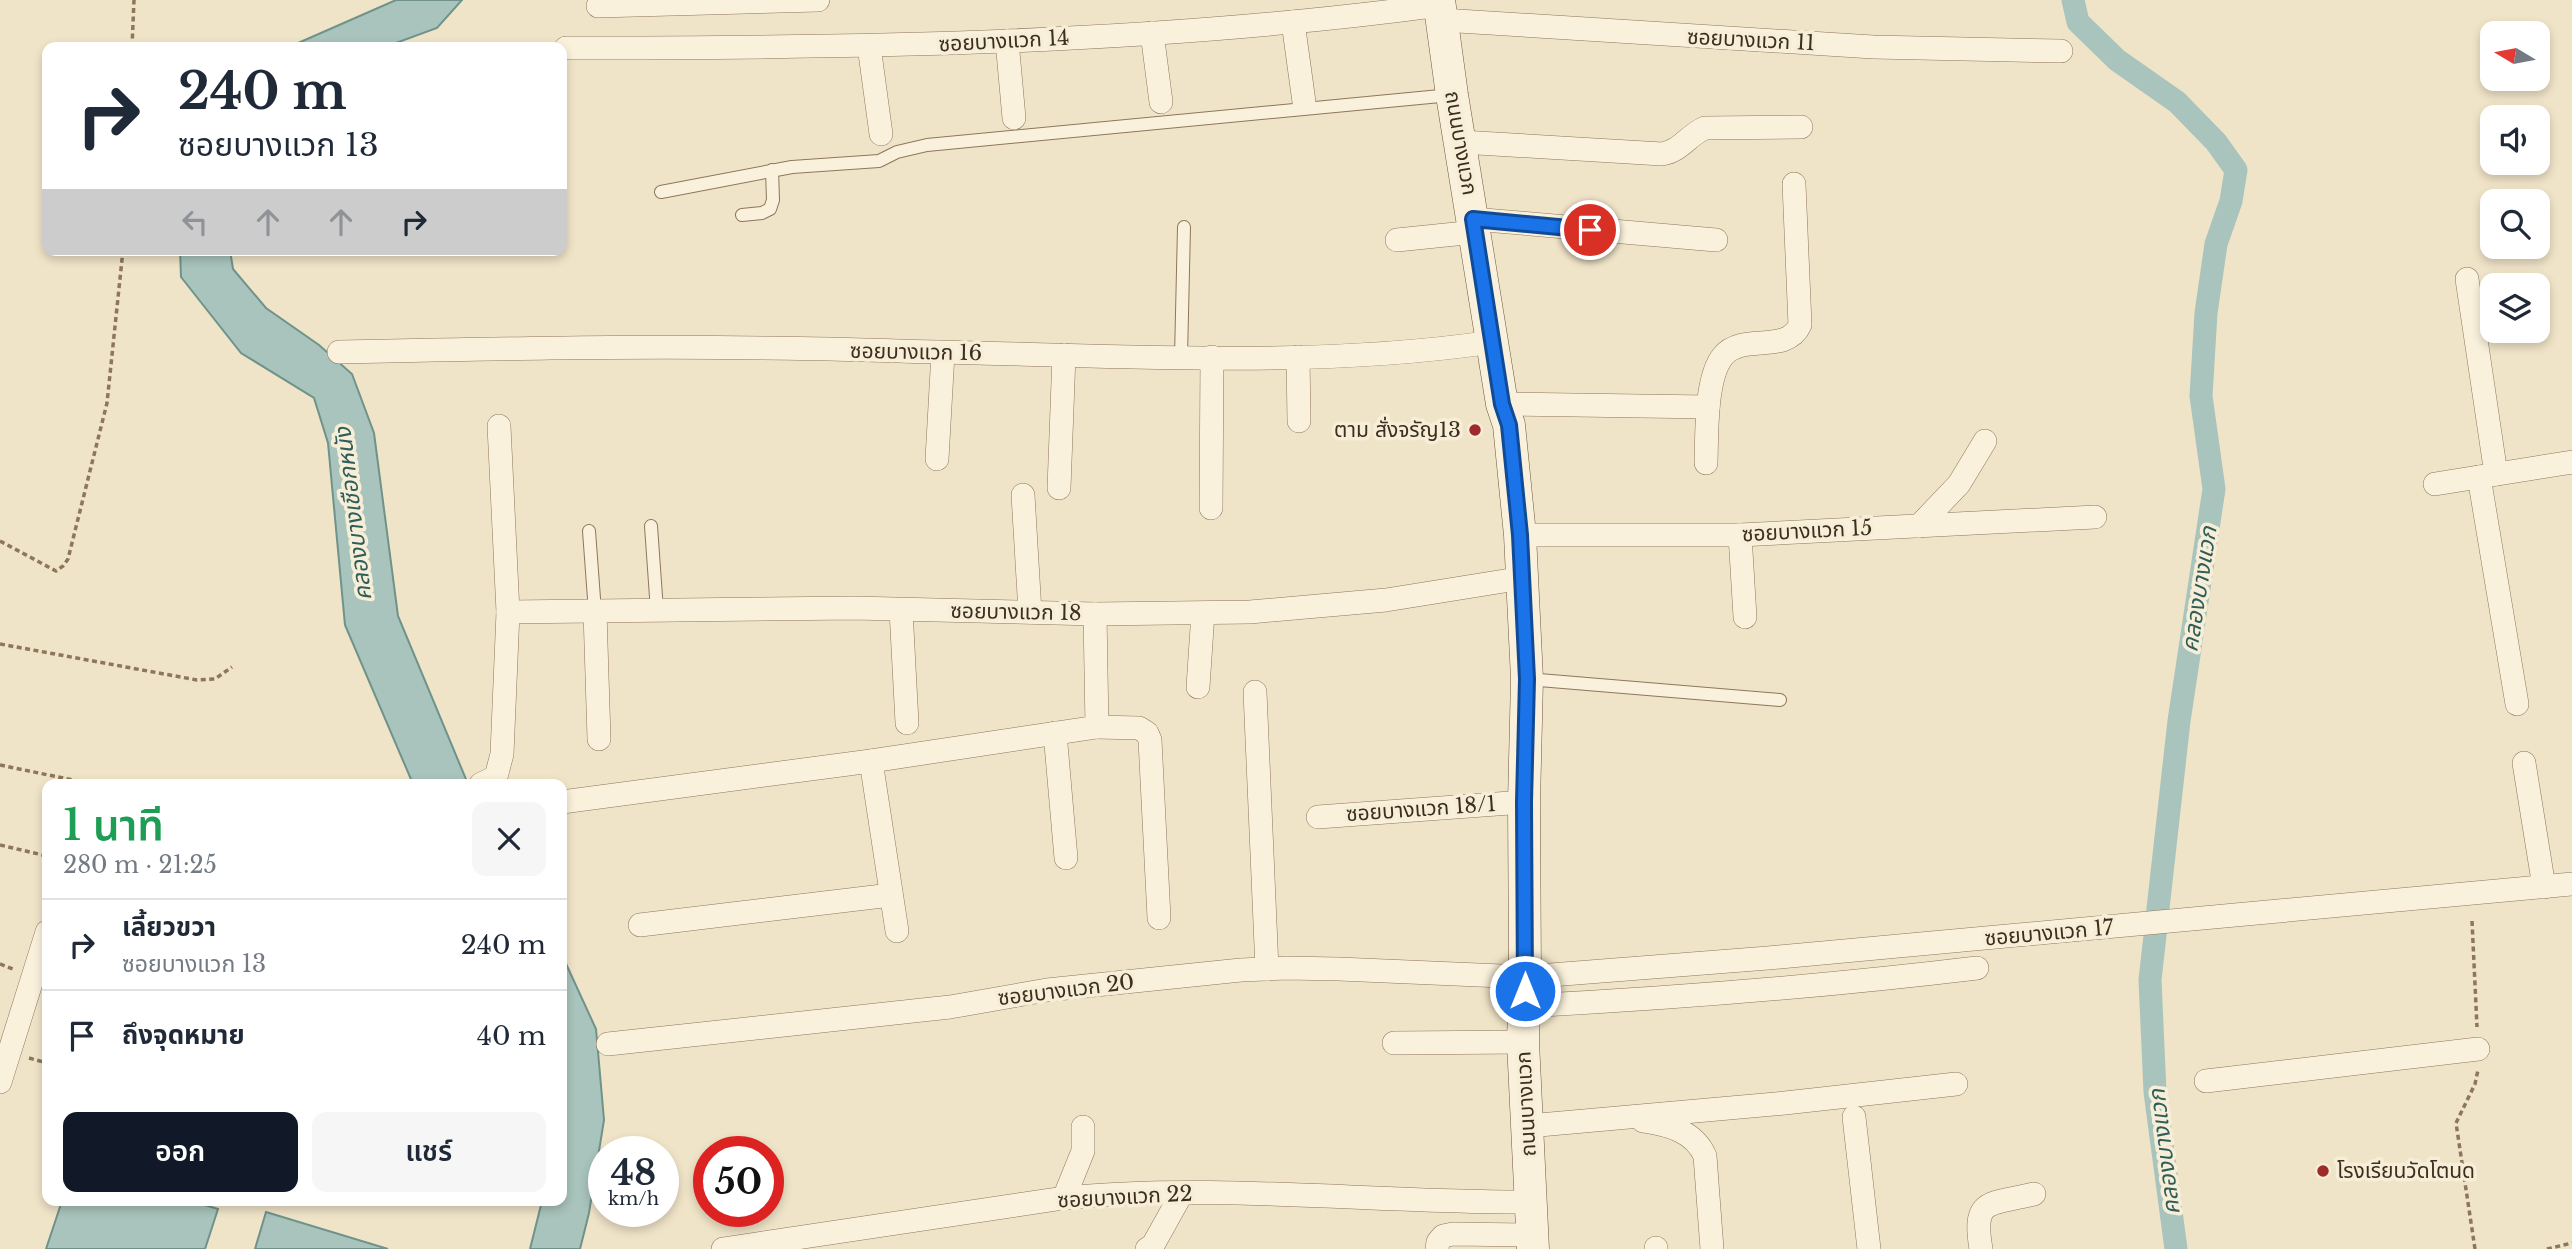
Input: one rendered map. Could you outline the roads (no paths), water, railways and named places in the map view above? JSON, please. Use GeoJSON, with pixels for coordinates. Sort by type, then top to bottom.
{"type":"FeatureCollection","features":[{"type":"Feature","properties":{"kind":"main road","name":"ถนนบางแวก"},"geometry":{"type":"LineString","coordinates":[[1441,9],[1452,95],[1502,404],[1509,425],[1520,535],[1527,679],[1523,1042],[1533,1242]]}},
{"type":"Feature","properties":{"kind":"street"},"geometry":{"type":"LineString","coordinates":[[598,6],[818,0]]}},
{"type":"Feature","properties":{"kind":"street","name":"ซอยบางแวก 14"},"geometry":{"type":"LineString","coordinates":[[567,48],[869,46],[1007,41],[1240,28],[1441,9]]}},
{"type":"Feature","properties":{"kind":"street","name":"ซอยบางแวก 11"},"geometry":{"type":"LineString","coordinates":[[1441,9],[1873,47],[2061,51]]}},
{"type":"Feature","properties":{"kind":"street"},"geometry":{"type":"LineString","coordinates":[[1293,22],[1304,102]]}},
{"type":"Feature","properties":{"kind":"street"},"geometry":{"type":"LineString","coordinates":[[1152,33],[1161,102]]}},
{"type":"Feature","properties":{"kind":"street"},"geometry":{"type":"LineString","coordinates":[[1007,41],[1014,118]]}},
{"type":"Feature","properties":{"kind":"street"},"geometry":{"type":"LineString","coordinates":[[869,46],[881,134]]}},
{"type":"Feature","properties":{"kind":"street"},"geometry":{"type":"LineString","coordinates":[[1461,142],[1662,154],[1674,152],[1693,133],[1705,128],[1801,127]]}},
{"type":"Feature","properties":{"kind":"street"},"geometry":{"type":"LineString","coordinates":[[1706,463],[1708,407],[1716,371],[1723,356],[1737,346],[1779,341],[1789,337],[1796,334],[1800,325],[1794,184]]}},
{"type":"Feature","properties":{"kind":"street"},"geometry":{"type":"LineString","coordinates":[[1397,240],[1474,225],[1716,240]]}},
{"type":"Feature","properties":{"kind":"street"},"geometry":{"type":"LineString","coordinates":[[2467,279],[2517,704]]}},
{"type":"Feature","properties":{"kind":"street","name":"ซอยบางแวก 16"},"geometry":{"type":"LineString","coordinates":[[339,352],[591,347],[1298,357],[1382,353],[1492,342]]}},
{"type":"Feature","properties":{"kind":"street"},"geometry":{"type":"LineString","coordinates":[[937,459],[943,353]]}},
{"type":"Feature","properties":{"kind":"street"},"geometry":{"type":"LineString","coordinates":[[1059,488],[1064,355]]}},
{"type":"Feature","properties":{"kind":"street"},"geometry":{"type":"LineString","coordinates":[[1211,508],[1212,357]]}},
{"type":"Feature","properties":{"kind":"street"},"geometry":{"type":"LineString","coordinates":[[1298,357],[1299,421]]}},
{"type":"Feature","properties":{"kind":"street"},"geometry":{"type":"LineString","coordinates":[[1502,404],[1708,407]]}},
{"type":"Feature","properties":{"kind":"street"},"geometry":{"type":"LineString","coordinates":[[494,779],[502,754],[508,612],[499,426]]}},
{"type":"Feature","properties":{"kind":"street"},"geometry":{"type":"LineString","coordinates":[[1919,526],[1959,484],[1986,441]]}},
{"type":"Feature","properties":{"kind":"street"},"geometry":{"type":"LineString","coordinates":[[2435,484],[2572,463]]}},
{"type":"Feature","properties":{"kind":"street"},"geometry":{"type":"LineString","coordinates":[[1023,495],[1030,612]]}},
{"type":"Feature","properties":{"kind":"street","name":"ซอยบางแวก 15"},"geometry":{"type":"LineString","coordinates":[[1520,535],[1740,535],[2095,517]]}},
{"type":"Feature","properties":{"kind":"street"},"geometry":{"type":"LineString","coordinates":[[1740,535],[1745,617]]}},
{"type":"Feature","properties":{"kind":"street","name":"ซอยบางแวก 18"},"geometry":{"type":"LineString","coordinates":[[508,612],[901,610],[1095,614],[1270,611],[1386,600],[1522,578]]}},
{"type":"Feature","properties":{"kind":"street"},"geometry":{"type":"LineString","coordinates":[[901,610],[908,723]]}},
{"type":"Feature","properties":{"kind":"street"},"geometry":{"type":"LineString","coordinates":[[595,612],[599,740]]}},
{"type":"Feature","properties":{"kind":"street"},"geometry":{"type":"LineString","coordinates":[[1198,687],[1203,613]]}},
{"type":"Feature","properties":{"kind":"street"},"geometry":{"type":"LineString","coordinates":[[1095,614],[1097,726]]}},
{"type":"Feature","properties":{"kind":"street"},"geometry":{"type":"LineString","coordinates":[[1255,692],[1267,969]]}},
{"type":"Feature","properties":{"kind":"street"},"geometry":{"type":"LineString","coordinates":[[567,801],[871,761],[1097,726],[1139,728],[1147,733],[1150,740],[1159,918]]}},
{"type":"Feature","properties":{"kind":"street"},"geometry":{"type":"LineString","coordinates":[[1055,733],[1066,858]]}},
{"type":"Feature","properties":{"kind":"street"},"geometry":{"type":"LineString","coordinates":[[871,761],[897,931]]}},
{"type":"Feature","properties":{"kind":"street"},"geometry":{"type":"LineString","coordinates":[[2524,763],[2544,887]]}},
{"type":"Feature","properties":{"kind":"street","name":"ซอยบางแวก 18/1"},"geometry":{"type":"LineString","coordinates":[[1318,817],[1524,802]]}},
{"type":"Feature","properties":{"kind":"street","name":"ซอยบางแวก 17"},"geometry":{"type":"LineString","coordinates":[[1525,991],[1768,958],[2572,884]]}},
{"type":"Feature","properties":{"kind":"street"},"geometry":{"type":"LineString","coordinates":[[640,925],[891,895]]}},
{"type":"Feature","properties":{"kind":"street"},"geometry":{"type":"LineString","coordinates":[[0,1082],[42,948]]}},
{"type":"Feature","properties":{"kind":"street"},"geometry":{"type":"LineString","coordinates":[[1525,991],[1733,993],[1978,968]]}},
{"type":"Feature","properties":{"kind":"street","name":"ซอยบางแวก 20"},"geometry":{"type":"LineString","coordinates":[[608,1044],[950,1006],[1047,990],[1267,969],[1339,969],[1525,991]]}},
{"type":"Feature","properties":{"kind":"street"},"geometry":{"type":"LineString","coordinates":[[1394,1043],[1523,1042]]}},
{"type":"Feature","properties":{"kind":"street"},"geometry":{"type":"LineString","coordinates":[[2206,1081],[2478,1049]]}},
{"type":"Feature","properties":{"kind":"street"},"geometry":{"type":"LineString","coordinates":[[1528,1126],[1785,1103],[1956,1084]]}},
{"type":"Feature","properties":{"kind":"street"},"geometry":{"type":"LineString","coordinates":[[1854,1117],[1869,1249]]}},
{"type":"Feature","properties":{"kind":"street"},"geometry":{"type":"LineString","coordinates":[[1627,1118],[1662,1124],[1684,1132],[1700,1145],[1705,1156],[1712,1249]]}},
{"type":"Feature","properties":{"kind":"street"},"geometry":{"type":"LineString","coordinates":[[1064,1198],[1083,1151],[1083,1127]]}},
{"type":"Feature","properties":{"kind":"street"},"geometry":{"type":"LineString","coordinates":[[1147,1249],[1153,1245],[1182,1193]]}},
{"type":"Feature","properties":{"kind":"street","name":"ซอยบางแวก 22"},"geometry":{"type":"LineString","coordinates":[[723,1249],[1064,1198],[1111,1194],[1182,1193],[1421,1202],[1531,1202]]}},
{"type":"Feature","properties":{"kind":"street"},"geometry":{"type":"LineString","coordinates":[[1981,1249],[1978,1218],[1981,1210],[1989,1205],[2034,1194]]}},
{"type":"Feature","properties":{"kind":"street"},"geometry":{"type":"LineString","coordinates":[[1437,1249],[1443,1236],[1453,1234],[1533,1242]]}},
{"type":"Feature","properties":{"kind":"lane"},"geometry":{"type":"LineString","coordinates":[[661,192],[792,167],[879,160],[897,152],[927,145],[1452,95]]}},
{"type":"Feature","properties":{"kind":"lane"},"geometry":{"type":"LineString","coordinates":[[742,215],[762,213],[770,209],[773,200],[772,170]]}},
{"type":"Feature","properties":{"kind":"lane"},"geometry":{"type":"LineString","coordinates":[[1181,357],[1184,227]]}},
{"type":"Feature","properties":{"kind":"lane"},"geometry":{"type":"LineString","coordinates":[[651,526],[657,611]]}},
{"type":"Feature","properties":{"kind":"lane"},"geometry":{"type":"LineString","coordinates":[[589,531],[595,612]]}},
{"type":"Feature","properties":{"kind":"lane"},"geometry":{"type":"LineString","coordinates":[[1527,679],[1780,700]]}},
{"type":"Feature","properties":{"kind":"water"},"geometry":{"type":"Polygon","coordinates":[[[396,0],[462,0],[437,28],[399,42],[300,42],[396,0]]]}},
{"type":"Feature","properties":{"kind":"water","name":"คลองบางเชือกหนัง"},"geometry":{"type":"Polygon","coordinates":[[[180,256],[231,256],[233,269],[266,308],[319,345],[352,374],[374,433],[398,616],[466,779],[411,779],[345,625],[328,443],[314,398],[241,353],[181,277],[180,256]]]}},
{"type":"Feature","properties":{"kind":"water"},"geometry":{"type":"Polygon","coordinates":[[[567,966],[596,1029],[604,1120],[601,1136],[588,1136],[588,1217],[580,1249],[530,1249],[541,1206],[567,1206],[567,966]]]}},
{"type":"Feature","properties":{"kind":"water"},"geometry":{"type":"Polygon","coordinates":[[[60,1206],[208,1206],[218,1209],[205,1249],[46,1249],[60,1206]]]}},
{"type":"Feature","properties":{"kind":"water"},"geometry":{"type":"Polygon","coordinates":[[[266,1212],[388,1249],[255,1249],[266,1212]]]}},
{"type":"Feature","properties":{"kind":"waterway","name":"คลองบางแวก"},"geometry":{"type":"LineString","coordinates":[[2073,0],[2078,22],[2117,60],[2177,102],[2216,142],[2236,170],[2231,201],[2216,244],[2206,313],[2201,396],[2214,489],[2179,721],[2150,980],[2155,1092],[2176,1249]]}},
{"type":"Feature","properties":{"kind":"place","name":"ตาม สั่งจรัญ13"},"geometry":{"type":"Point","coordinates":[1475,430]}},
{"type":"Feature","properties":{"kind":"place","name":"โรงเรียนวัดโตนด"},"geometry":{"type":"Point","coordinates":[2323,1171]}}]}
